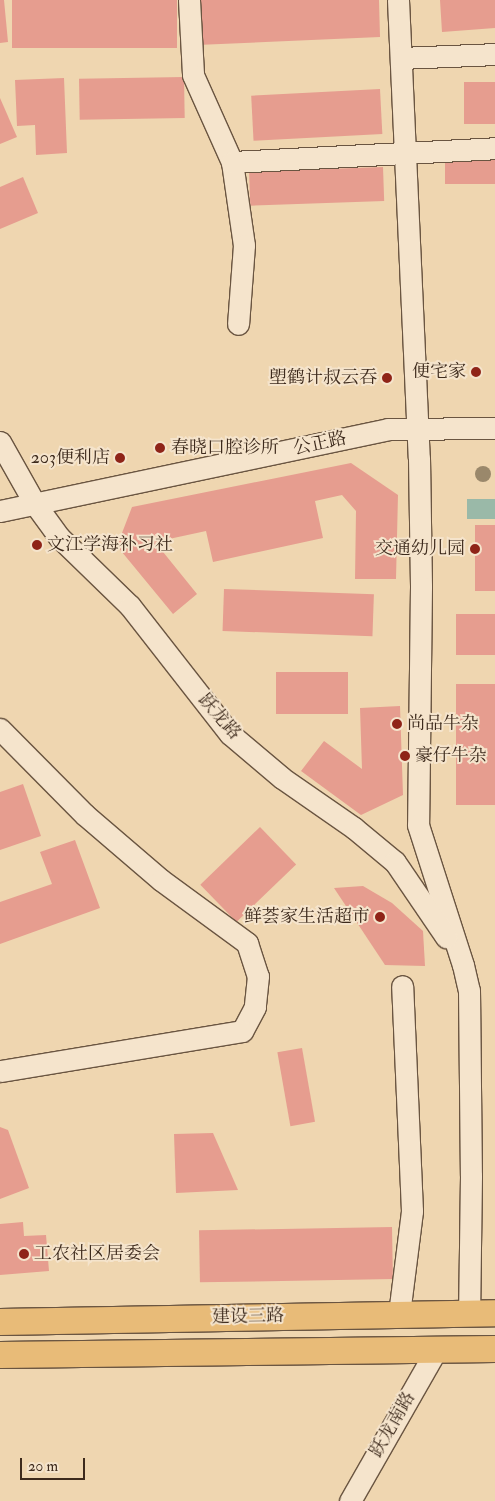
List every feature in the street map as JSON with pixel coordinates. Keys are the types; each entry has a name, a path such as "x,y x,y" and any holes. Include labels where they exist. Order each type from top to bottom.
{"main road":[{"name":"建设三路","path":"0,1322 495,1313"},
{"name":"建设三路","path":"0,1355 495,1349"}],"street":[{"path":"189,0 193,74 232,162 244,245 238,324"},
{"path":"398,0 417,428 421,587 418,825 463,965 469,1000 471,1176 469,1313"},
{"path":"401,58 495,54"},
{"path":"232,162 495,148"},
{"name":"公正路","path":"0,511 388,429 495,428"},
{"name":"跃龙路","path":"0,442 35,504 59,537 130,606 230,734 282,778 354,828 395,862 437,922 463,965"},
{"path":"0,729 84,814 161,880 247,943 258,976 255,1007 242,1031 0,1071"},
{"path":"399,1314 412,1211 402,986"},
{"name":"跃龙南路","path":"350,1501 436,1350"}],"shaded area":[{"path":"467,499 495,499 495,519 467,519"}],"building":[{"path":"0,0 4,0 8,42 0,43"},
{"path":"12,0 177,0 177,48 12,48"},
{"path":"195,0 379,0 380,37 197,45"},
{"path":"440,0 495,0 495,28 442,32"},
{"path":"184,77 185,118 80,120 79,79"},
{"path":"64,78 67,153 36,155 35,125 17,126 15,80"},
{"path":"464,82 495,82 495,124 464,124"},
{"path":"380,89 382,134 254,141 251,96"},
{"path":"0,98 17,137 0,144"},
{"path":"445,152 495,152 495,184 445,184"},
{"path":"383,167 384,201 250,206 249,172"},
{"path":"23,177 38,213 0,229 0,187"},
{"path":"351,463 398,495 396,579 355,579 356,511 342,495 315,501 323,538 213,562 206,531 155,542 197,594 173,614 117,546 132,507"},
{"path":"475,525 495,525 495,591 475,591"},
{"path":"224,589 374,594 372,636 223,631"},
{"path":"456,614 495,614 495,655 456,655"},
{"path":"276,672 348,672 348,714 276,714"},
{"path":"456,684 495,684 495,805 456,805"},
{"path":"400,706 403,795 361,815 301,771 324,741 362,769 360,708"},
{"path":"23,784 41,836 0,850 0,792"},
{"path":"260,827 296,864 236,922 200,885"},
{"path":"75,840 100,908 0,944 0,902 52,884 40,852"},
{"name":"鲜荟家生活超市","path":"363,886 392,903 423,931 425,966 385,965 334,888"},
{"path":"302,1048 315,1122 290,1126 277,1052"},
{"path":"0,1127 8,1130 29,1188 0,1199"},
{"path":"213,1133 238,1190 176,1193 174,1134"},
{"name":"工农社区居委会","path":"23,1222 24,1236 46,1235 49,1271 0,1275 0,1224"},
{"path":"392,1227 393,1279 200,1282 199,1230"}],"place":[{"name":"便宅家","path":"476,372"},
{"name":"塱鹤计叔云吞","path":"387,378"},
{"name":"春晓口腔诊所","path":"160,448"},
{"name":"203便利店","path":"120,458"},
{"name":"文江学海补习社","path":"37,545"},
{"name":"交通幼儿园","path":"475,549"},
{"name":"尚品牛杂","path":"397,724"},
{"name":"豪仔牛杂","path":"405,756"},
{"name":"鲜荟家生活超市","path":"380,917"},
{"name":"工农社区居委会","path":"24,1254"}]}
